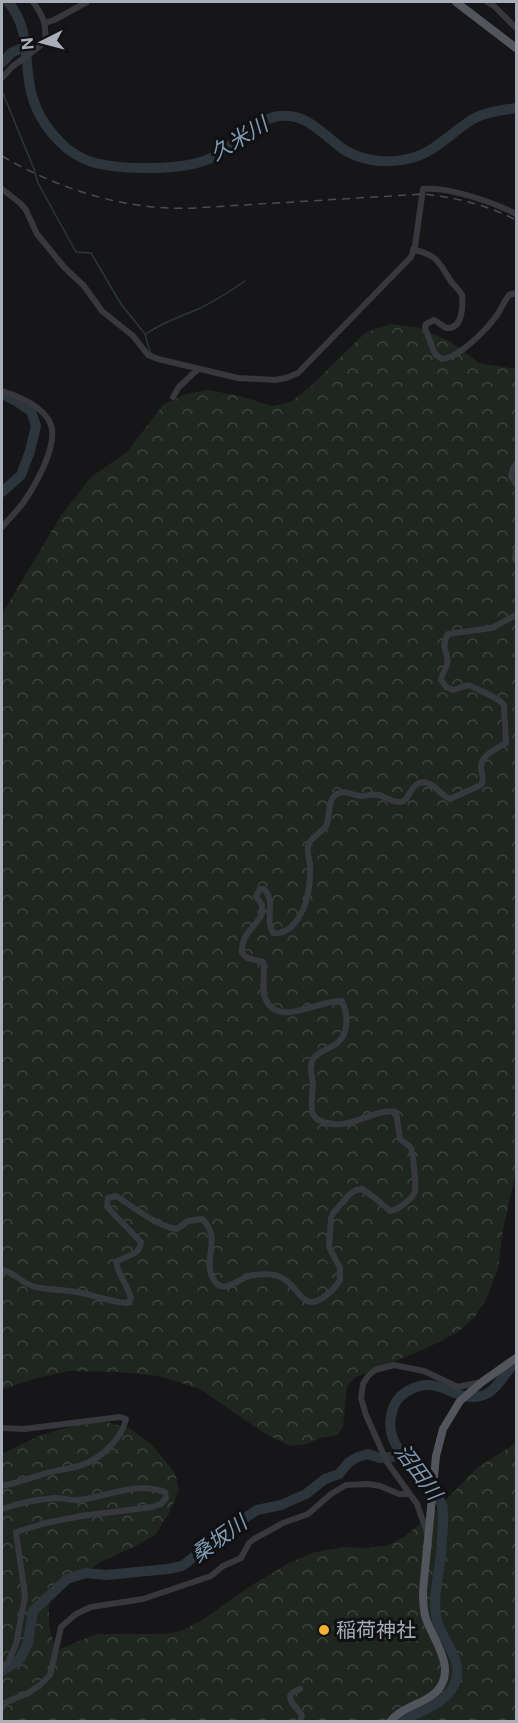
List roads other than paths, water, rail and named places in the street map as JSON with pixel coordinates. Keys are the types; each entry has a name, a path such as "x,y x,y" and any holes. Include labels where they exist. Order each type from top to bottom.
{"main road":[{"path":"456,2 516,48"},
{"path":"390,1722 397,1713 434,1694 445,1675 444,1661 427,1621 423,1604 436,1456 443,1429 460,1401 516,1358"}],"street":[{"path":"2,78 12,67 45,42 43,15 33,2"},
{"path":"45,23 87,2"},
{"path":"487,2 516,28"},
{"path":"2,189 26,210 37,234 64,267 84,286 102,311 134,336 148,354 158,359 238,378 275,380 298,373 411,257 423,189 430,188 482,200 502,206 516,214"},
{"path":"414,249 437,259 462,295 461,316 456,324 447,328 434,320 426,324 435,354 442,359 469,344 493,321 509,295 516,293"},
{"path":"173,397 179,387 198,369"},
{"path":"2,392 24,399 37,409 51,424 52,440 34,485 22,504 2,527"},
{"path":"516,464 512,476 516,484"},
{"path":"516,551 516,561"},
{"path":"2,1270 9,1271 31,1286 49,1290 76,1291 116,1303 128,1303 131,1299 130,1292 118,1274 116,1262 123,1257 137,1253 141,1242 107,1207 106,1200 116,1196 172,1229 177,1229 188,1221 196,1219 202,1219 207,1223 212,1235 209,1268 217,1286 227,1287 249,1275 277,1275 286,1280 303,1299 315,1303 330,1292 340,1280 340,1268 330,1247 331,1218 338,1207 356,1190 362,1189 390,1212 398,1210 414,1195 413,1155 410,1147 400,1139 396,1112 392,1110 354,1122 334,1125 317,1119 310,1107 313,1086 312,1061 316,1055 340,1041 344,1036 347,1026 342,1001 337,1000 289,1012 273,1009 266,1001 263,991 263,962 247,958 242,953 241,947 246,935 262,914 262,905 256,897 261,889 264,889 270,896 270,924 273,933 284,932 291,928 297,920 305,906 309,892 308,846 310,840 326,826 330,804 335,795 345,792 358,796 376,794 401,802 421,782 430,783 450,799 481,785 483,781 481,764 492,751 506,743 504,705 501,700 469,686 453,690 446,687 441,680 447,665 444,641 448,634 492,628 516,615"},
{"path":"428,1535 417,1504 387,1462 366,1415 361,1398 363,1384 375,1370 394,1365 424,1371 458,1387 482,1382"},
{"path":"2,1428 24,1429 120,1417 126,1419 119,1437 92,1460 79,1466 2,1486"},
{"path":"2,1704 28,1693 50,1675 61,1627 76,1614 91,1607 143,1599 211,1576 223,1566 241,1558 249,1543 254,1539 283,1523 308,1514 331,1494 346,1485 368,1484 399,1494 409,1494"},
{"path":"2,1509 33,1501 58,1498 73,1501 114,1491 150,1488 165,1492 166,1498 161,1504 152,1507 81,1516 16,1532 25,1596 16,1644 8,1664 2,1666"},
{"path":"300,1689 292,1693 290,1697 302,1715 300,1722"}],"waterway":[{"name":"久米川","path":"8,2 23,32 30,87 41,117 67,149 95,163 154,168 199,162 220,153 261,122 280,116 290,116 308,122 354,155 370,160 395,161 412,158 428,151 473,119 516,108"},
{"path":"2,63 11,53 26,46"},
{"path":"2,91 38,183 76,252 91,253 121,304 145,334 152,354"},
{"path":"146,334 164,323 209,304 245,281"},
{"path":"2,394 31,411 36,426 21,475 2,492"},
{"name":"沼田川","path":"399,1722 432,1706 447,1695 453,1688 457,1672 454,1655 438,1624 435,1609 442,1543 442,1506 434,1491 397,1447 390,1421 394,1406 406,1392 424,1385 436,1386 468,1397 481,1396 494,1388 516,1363"},
{"name":"桑坂川","path":"2,1671 20,1659 28,1643 33,1611 67,1579 86,1573 106,1575 182,1566 257,1510 281,1505 306,1494 325,1479 339,1474 349,1462 358,1457 368,1454 380,1458 403,1456"}],"railway":[{"path":"2,156 47,179 71,188 119,202 144,206 195,208 423,194 471,202 516,220"}],"place":[{"name":"稲荷神社","path":"324,1630"}]}
